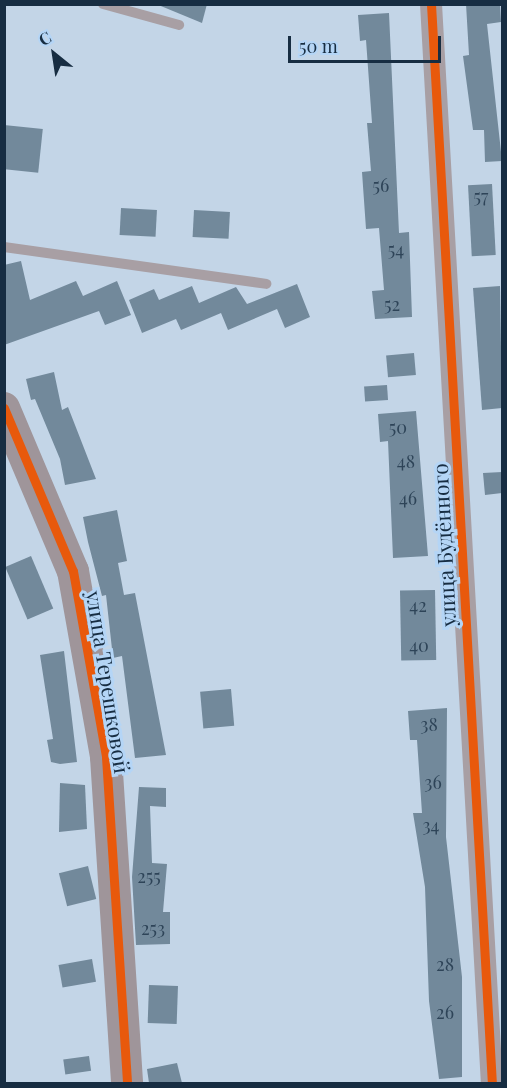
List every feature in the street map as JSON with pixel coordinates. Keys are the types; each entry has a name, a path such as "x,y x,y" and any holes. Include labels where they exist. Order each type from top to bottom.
{"street":[{"name":"улица Будённого","path":"431,4 492,1083"},
{"name":"улица Терешковой","path":"4,408 73,571 106,758 127,1083"}],"lane":[{"path":"103,4 179,25"},
{"path":"4,247 266,284"}],"building":[{"path":"156,4 207,4 202,23"},
{"path":"466,4 500,4 501,22 487,24 502,161 485,162 484,130 473,130 463,56 469,55"},
{"path":"389,13 399,233 409,232 412,317 375,319 372,291 384,290 379,228 366,229 362,172 371,171 367,123 372,123 366,40 360,41 358,15"},
{"path":"4,125 43,129 38,173 4,169"},
{"path":"492,184 496,255 472,256 468,185"},
{"path":"121,208 157,210 156,237 120,235"},
{"path":"194,210 230,212 229,239 193,237"},
{"path":"21,261 30,300 76,281 83,296 117,281 131,315 105,325 99,311 4,345 4,265"},
{"path":"297,284 310,317 285,328 277,309 228,330 221,313 181,330 176,319 142,333 129,300 154,289 159,300 192,286 199,303 236,287 247,304"},
{"path":"500,286 502,408 482,410 473,288"},
{"path":"414,353 416,375 388,377 386,355"},
{"path":"54,372 62,410 68,407 96,479 65,485 60,459 35,399 31,400 26,379"},
{"path":"387,385 388,400 365,402 364,387"},
{"path":"416,411 428,556 393,558 388,441 380,442 378,414"},
{"path":"502,472 502,493 485,495 483,473"},
{"path":"117,510 127,561 118,563 124,595 135,593 166,755 135,758 122,656 113,658 106,595 102,596 83,517"},
{"path":"31,556 53,608 27,619 5,567"},
{"path":"435,590 436,660 401,661 400,591"},
{"path":"64,651 77,762 60,764 51,762 47,740 53,739 40,655"},
{"path":"231,689 234,726 203,729 200,692"},
{"path":"447,708 446,837 462,977 462,1077 439,1079 429,1001 425,887 413,813 422,813 417,740 410,740 408,711"},
{"path":"60,783 85,785 87,829 59,832"},
{"path":"139,787 166,788 166,807 150,806 152,863 167,864 163,912 170,912 170,944 136,945 132,877"},
{"path":"88,866 96,899 67,906 59,873"},
{"path":"92,959 96,982 63,988 59,965"},
{"path":"149,985 178,986 177,1024 148,1023"},
{"path":"89,1056 91,1071 65,1074 63,1060"},
{"path":"177,1063 182,1083 149,1083 147,1069"}],"cycle path":[{"path":"431,4 492,1084"},
{"path":"4,408 73,571 106,757 127,1084"}]}
